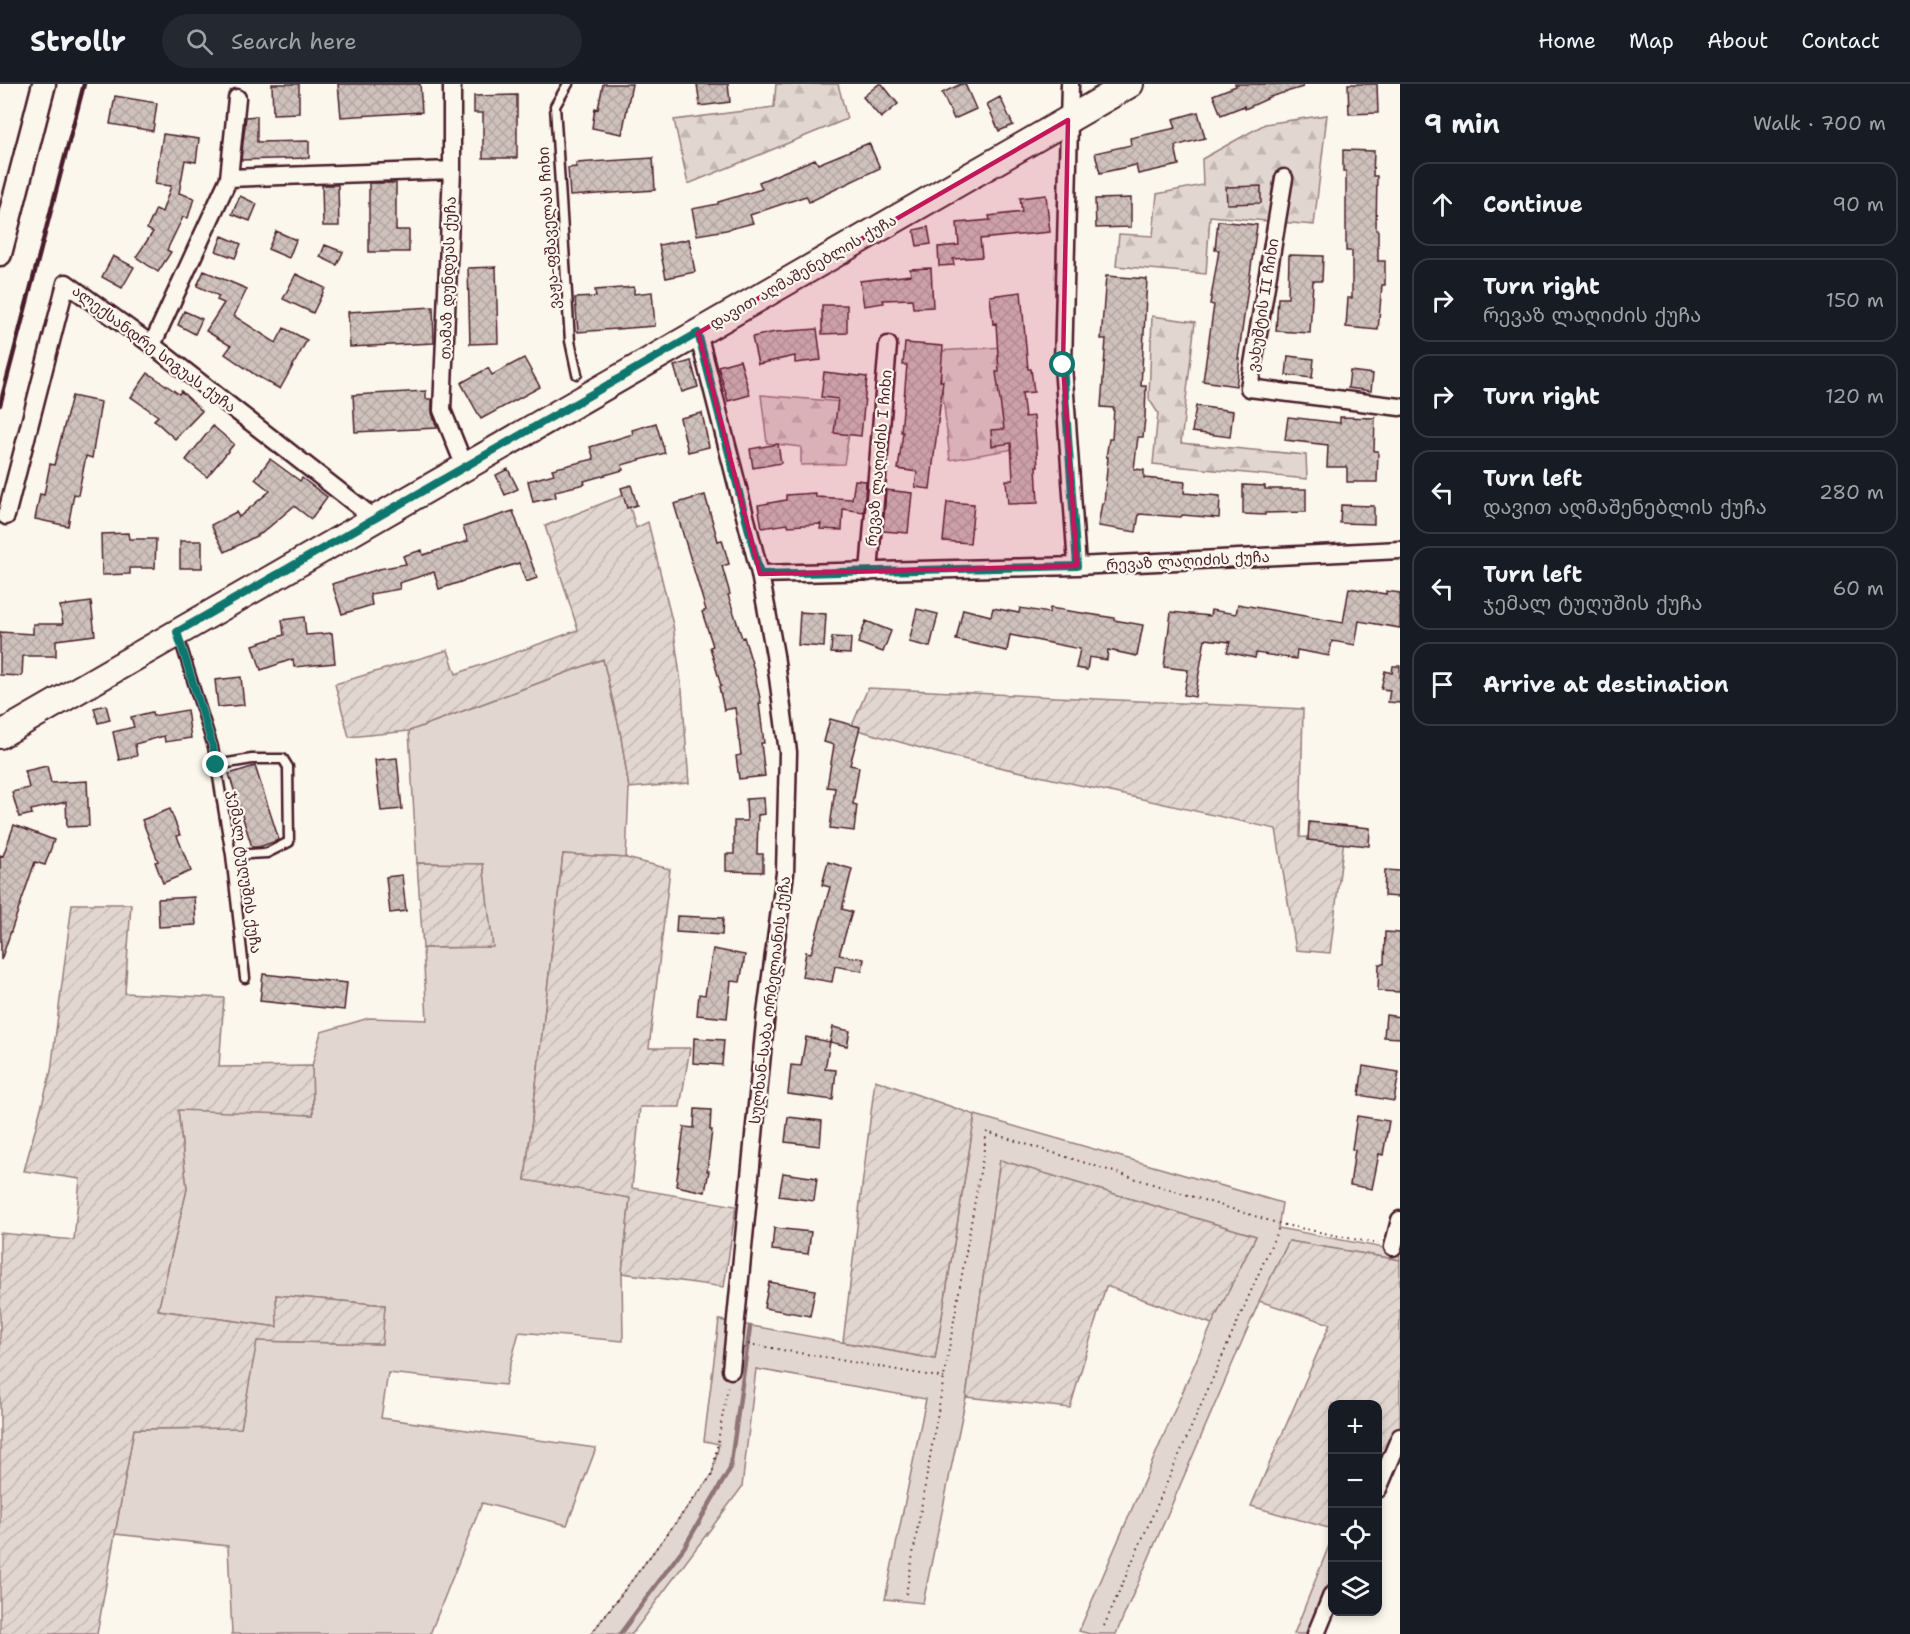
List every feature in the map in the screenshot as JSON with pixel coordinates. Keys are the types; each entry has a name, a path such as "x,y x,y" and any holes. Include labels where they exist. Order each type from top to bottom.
{"main road":[{"name":"დავით აღმაშენებლის ქუჩა","path":"3,735 177,632 1130,84"}],"street":[{"path":"0,255 44,84"},
{"name":"თამაზ დუნდუას ქუჩა","path":"452,84 452,170 442,410 465,467"},
{"path":"1070,84 1063,365 1077,566"},
{"path":"152,345 229,178 237,98"},
{"path":"229,178 452,170"},
{"name":"ვახუშტის II ჩიხი","path":"1284,178 1250,388 1400,407"},
{"name":"ალექსანდრე სიგუას ქუჩა","path":"6,516 66,283 152,345 375,519"},
{"name":"სულხან-საბა ორბელიანის ქუჩა","path":"698,333 760,574 776,655 788,752 786,873 766,1013 730,1370"},
{"name":"რევაზ ლაღიძის I ჩიხი","path":"869,572 888,345"},
{"name":"რევაზ ლაღიძის ქუჩა","path":"760,574 1077,566 1400,550"},
{"path":"1393,1247 1400,1220"},
{"path":"1382,1478 1400,1437"},
{"path":"1316,1634 1328,1605"}],"lane":[{"name":"ვაჟა-ფშაველას ჩიხი","path":"568,84 555,106 570,340 577,374"},
{"name":"ჯემალ ტუღუშის ქუჩა","path":"177,632 213,747 231,855 245,978"},
{"path":"216,765 252,759 284,759 288,766 290,842 267,853 231,855"}],"path":[{"path":"906,1594 987,1132 1280,1224 1393,1247"},
{"path":"1104,1626 1280,1224"},
{"path":"754,1346 944,1378"},
{"path":"591,1634 712,1475 730,1370"}],"highlighted area":[{"path":"1068,120 1063,365 1077,566 760,574 698,333"}],"green space":[{"path":"776,84 838,84 847,119 688,184 674,120 774,107"},
{"path":"1327,115 1314,225 1210,216 1206,274 1116,266 1119,234 1153,236 1157,194 1203,185 1202,159 1265,124"},
{"path":"1152,316 1195,322 1181,443 1306,455 1307,479 1153,464 1158,413 1149,399"},
{"path":"1003,347 1020,448 950,460 938,351"},
{"path":"761,395 854,403 844,464 801,465 801,447 767,443"},
{"path":"626,494 636,528 648,522 673,625 682,690 689,783 629,788 620,731 603,659 409,731 349,737 335,684 448,650 456,674 578,630 545,526"},
{"path":"603,659 620,731 629,788 626,858 563,854 525,1180 630,1198 622,1273 623,1341 519,1332 505,1385 388,1373 381,1418 596,1448 567,1525 482,1503 430,1634 232,1634 228,1546 115,1534 134,1429 241,1428 256,1341 381,1344 385,1305 276,1295 278,1327 158,1310 187,1189 178,1109 313,1115 312,1066 321,1032 369,1018 427,1020 423,948 492,947 483,864 417,863 409,731"},
{"path":"868,688 1303,709 1300,837 1344,839 1330,953 1296,950 1276,829 945,755 851,728"},
{"path":"563,854 626,858 670,869 649,1048 690,1048 680,1107 640,1107 632,1188 736,1206 724,1287 622,1273 630,1198 525,1180"},
{"path":"417,863 483,864 493,947 423,948"},
{"path":"72,904 131,904 125,993 224,998 219,1067 312,1066 313,1115 178,1110 187,1189 158,1310 277,1327 276,1295 385,1305 382,1344 257,1341 241,1428 134,1429 97,1634 0,1634 0,1233 74,1240 80,1179 24,1171 51,1071"},
{"path":"875,1080 975,1115 935,1359 843,1342"},
{"path":"975,1115 1282,1203 1278,1228 1400,1251 1400,1260 1289,1241 1259,1302 1116,1634 1090,1634 1079,1631 1212,1324 1256,1236 1000,1160 966,1397 923,1603 885,1599 926,1399 756,1369 742,1487 632,1634 591,1634 712,1475 719,1444 704,1441 719,1320 935,1359"},
{"path":"1000,1160 1256,1236 1212,1324 1106,1286 1070,1408 966,1397"},
{"path":"1289,1241 1400,1260 1400,1430 1382,1470 1382,1400 1328,1400 1328,1528 1251,1506 1330,1324 1259,1301"},
{"path":"1328,1548 1328,1590 1310,1634 1294,1634"}],"building":[{"path":"272,84 299,84 299,113 273,114"},
{"path":"338,84 420,84 422,112 341,117"},
{"path":"603,84 632,84 622,134 592,128 595,108 598,109"},
{"path":"697,84 728,84 730,102 700,106"},
{"path":"882,84 898,104 881,118 863,97"},
{"path":"965,84 976,109 954,119 942,93"},
{"path":"1235,84 1302,84 1303,87 1266,98 1245,109 1244,106 1221,115 1213,95 1236,86"},
{"path":"1348,84 1377,84 1378,113 1349,114"},
{"path":"517,95 517,158 483,158 483,113 474,113 474,96"},
{"path":"115,96 157,103 153,131 110,124"},
{"path":"1000,97 1013,125 999,131 987,104"},
{"path":"1198,112 1205,138 1175,146 1179,165 1138,174 1136,165 1100,173 1095,153 1131,145 1130,138 1176,128 1173,119"},
{"path":"257,116 257,142 309,141 309,158 241,160 246,117"},
{"path":"163,134 199,139 196,162 185,160 179,193 194,198 188,218 183,217 167,250 171,252 158,272 136,257 153,232 147,229 156,209 162,212 171,186 155,184"},
{"path":"869,143 880,168 809,202 806,196 750,215 753,223 697,235 692,209 718,204 718,202 762,189 759,182 815,159 818,164"},
{"path":"1343,150 1374,151 1373,176 1377,176 1378,261 1385,261 1385,285 1382,285 1378,330 1346,327 1348,298 1352,298 1352,251 1346,251 1346,171 1343,171"},
{"path":"653,158 655,190 570,196 568,168 576,167 576,163"},
{"path":"369,183 396,183 396,230 409,230 409,252 369,252"},
{"path":"322,185 338,185 339,226 323,226"},
{"path":"1261,186 1261,203 1227,204 1226,187"},
{"path":"1046,195 1050,232 980,239 982,257 953,259 954,265 939,266 938,247 959,245 957,223 990,220 989,216 1022,212 1020,198"},
{"path":"240,196 257,204 250,221 232,214"},
{"path":"1131,198 1131,227 1096,228 1095,199"},
{"path":"1218,221 1257,225 1236,386 1203,381 1214,305 1210,304 1219,250 1215,250"},
{"path":"928,227 931,244 917,246 914,230"},
{"path":"276,231 296,240 289,258 268,249"},
{"path":"222,236 241,244 235,258 216,251"},
{"path":"689,239 695,272 666,278 659,245"},
{"path":"325,245 343,252 337,265 320,257"},
{"path":"1289,255 1323,256 1322,281 1313,281 1310,333 1276,331 1278,298 1288,298"},
{"path":"113,256 134,267 122,288 102,277"},
{"path":"496,267 498,343 470,344 468,268"},
{"path":"931,268 933,307 913,308 912,299 883,300 884,303 864,306 860,281 911,275 910,269"},
{"path":"204,271 247,289 234,316 276,343 284,328 307,340 280,389 225,354 231,346 206,331 224,303 217,300 219,296 197,286"},
{"path":"296,274 325,288 313,313 283,299"},
{"path":"1106,276 1147,279 1141,386 1146,386 1145,418 1143,437 1138,437 1134,469 1144,470 1144,478 1185,482 1184,493 1220,496 1219,518 1139,514 1136,532 1098,526 1102,503 1104,503 1108,457 1106,457 1109,439 1112,439 1114,408 1101,407 1106,339 1101,339"},
{"path":"634,287 634,294 652,292 655,326 578,332 575,298 596,297 595,290"},
{"path":"1021,292 1028,369 1031,369 1034,392 1022,393 1025,417 1034,416 1038,503 1008,504 1006,480 1013,480 1011,443 992,446 991,430 1004,429 996,372 999,372 996,323 993,324 990,296"},
{"path":"822,305 847,305 847,333 822,334"},
{"path":"433,307 434,343 350,347 348,312"},
{"path":"184,311 202,319 195,334 178,325"},
{"path":"817,329 821,360 795,363 795,356 758,364 752,337 775,332"},
{"path":"905,343 943,346 940,381 943,381 930,489 915,487 917,472 898,469 907,365 903,365"},
{"path":"1288,356 1314,359 1312,378 1286,375"},
{"path":"524,358 540,387 481,419 461,383 488,368 492,375"},
{"path":"740,360 750,395 728,401 718,366"},
{"path":"691,361 698,387 682,392 674,366"},
{"path":"1350,371 1373,374 1371,391 1348,388"},
{"path":"824,372 867,377 861,436 834,433 838,399 821,397"},
{"path":"148,373 179,394 181,391 202,411 175,439 154,420 158,416 131,397"},
{"path":"426,391 426,399 432,399 432,413 437,428 355,432 353,395"},
{"path":"72,396 101,402 92,458 86,456 78,495 74,494 68,526 35,519 40,494 44,495 50,464 54,465"},
{"path":"1196,406 1233,411 1230,437 1192,432"},
{"path":"702,413 709,447 688,452 680,418"},
{"path":"1288,417 1340,423 1340,417 1375,418 1374,451 1378,451 1377,482 1347,482 1347,467 1327,467 1328,445 1285,440"},
{"path":"656,423 665,453 622,465 623,470 584,481 585,484 555,491 556,497 533,502 528,481 554,474 552,469 594,459 590,447 633,434 632,430"},
{"path":"213,426 234,444 207,477 186,460"},
{"path":"778,444 781,463 753,468 750,449"},
{"path":"270,459 300,481 302,478 327,497 311,519 294,506 262,533 225,552 211,525 236,512 239,517 270,491 255,479"},
{"path":"508,469 518,489 505,495 496,475"},
{"path":"855,480 866,481 864,512 843,509 842,530 820,529 821,524 788,526 788,524 762,528 758,505 786,500 786,495 815,493 816,497 852,499"},
{"path":"631,485 637,505 627,508 621,488"},
{"path":"1243,485 1265,486 1265,489 1306,489 1306,512 1243,514"},
{"path":"886,490 912,493 908,533 883,531"},
{"path":"705,495 718,541 722,540 729,564 722,566 730,594 728,595 754,670 761,703 759,703 764,743 761,743 765,776 739,779 736,756 741,755 735,708 724,710 719,687 721,686 710,647 713,646 702,612 706,610 674,504"},
{"path":"947,502 974,504 970,543 943,541"},
{"path":"1341,505 1374,506 1374,524 1340,523"},
{"path":"513,511 537,578 526,582 519,563 439,589 434,572 399,583 400,589 370,594 372,605 342,614 332,584 379,569 406,564 403,556 422,550 423,555 468,541 463,527"},
{"path":"128,533 129,539 156,539 155,568 130,568 130,574 102,575 101,534"},
{"path":"180,541 202,541 202,568 180,568"},
{"path":"1349,588 1386,594 1386,591 1400,593 1400,628 1359,621 1355,645 1332,641 1329,656 1297,650 1296,659 1256,653 1255,658 1227,652 1230,642 1205,639 1195,697 1184,695 1188,670 1164,667 1171,612 1210,616 1211,610 1236,614 1238,604 1343,623"},
{"path":"91,602 95,635 56,640 56,656 23,656 22,676 0,675 0,632 33,634 33,624 63,624 60,606"},
{"path":"993,608 1019,613 1020,608 1049,613 1050,608 1143,625 1137,656 1108,650 1107,660 1089,657 1087,670 1076,668 1080,649 1010,635 1007,651 956,640 963,609 991,616"},
{"path":"917,609 938,614 930,647 909,642"},
{"path":"800,612 826,614 824,647 798,645"},
{"path":"304,617 306,635 332,633 335,663 294,667 293,659 261,670 253,645 284,635 282,620"},
{"path":"866,621 891,631 883,652 858,643"},
{"path":"832,637 851,638 850,654 831,653"},
{"path":"1393,666 1400,666 1400,703 1388,702 1390,690 1381,689 1385,671 1392,673"},
{"path":"241,677 244,705 218,707 215,680"},
{"path":"106,705 110,720 98,723 94,708"},
{"path":"187,710 191,738 165,742 164,736 135,744 137,756 119,760 113,732 134,727 131,717 152,712 153,716"},
{"path":"830,719 860,727 850,765 859,767 853,804 857,805 854,831 830,828 835,788 827,787 834,745 824,742"},
{"path":"397,758 402,809 381,811 375,760"},
{"path":"47,766 51,783 87,781 89,826 67,827 66,802 31,810 32,814 19,817 12,792 29,788 25,771"},
{"path":"255,766 279,840 259,847 252,847 229,774"},
{"path":"764,798 765,814 758,815 757,854 763,854 763,872 726,871 726,854 734,854 734,821 747,821 746,799"},
{"path":"170,809 180,835 177,836 191,871 163,883 155,862 158,861 142,820"},
{"path":"1309,822 1370,828 1369,846 1308,840"},
{"path":"14,825 54,840 45,865 35,862 1,960 0,855 3,856"},
{"path":"828,862 852,869 842,909 852,912 839,955 864,959 862,971 835,966 832,982 802,977 806,952 811,953 830,887 822,885"},
{"path":"1385,870 1400,871 1400,897 1384,896"},
{"path":"402,875 406,911 390,913 386,877"},
{"path":"194,897 196,925 159,927 158,899"},
{"path":"677,916 723,918 722,935 676,932"},
{"path":"1385,932 1400,933 1400,992 1378,991 1379,964 1384,964"},
{"path":"713,949 745,955 740,982 731,981 727,1018 697,1015 699,994 705,995"},
{"path":"263,974 347,983 344,1010 260,1001"},
{"path":"1386,1015 1400,1017 1400,1038 1384,1037"},
{"path":"833,1027 850,1031 847,1046 830,1042"},
{"path":"806,1037 830,1042 825,1069 836,1070 833,1100 788,1094 791,1065 801,1066"},
{"path":"694,1038 724,1040 722,1065 693,1063"},
{"path":"1363,1066 1399,1072 1394,1101 1359,1095"},
{"path":"695,1109 711,1110 710,1130 712,1130 707,1171 709,1171 705,1192 676,1186 684,1127 694,1128"},
{"path":"1357,1116 1389,1121 1383,1155 1379,1154 1372,1189 1350,1185"},
{"path":"788,1117 822,1121 820,1146 785,1142"},
{"path":"783,1173 817,1178 814,1201 779,1196"},
{"path":"774,1228 811,1232 808,1254 772,1250"},
{"path":"769,1282 815,1290 810,1316 764,1308"}],"waterway":[{"path":"620,1634 685,1546 730,1469 750,1327"}],"railway":[{"path":"0,405 84,84"}],"route":[{"path":"216,765 213,747 177,632 698,333 760,574 1077,566 1063,365"}]}
